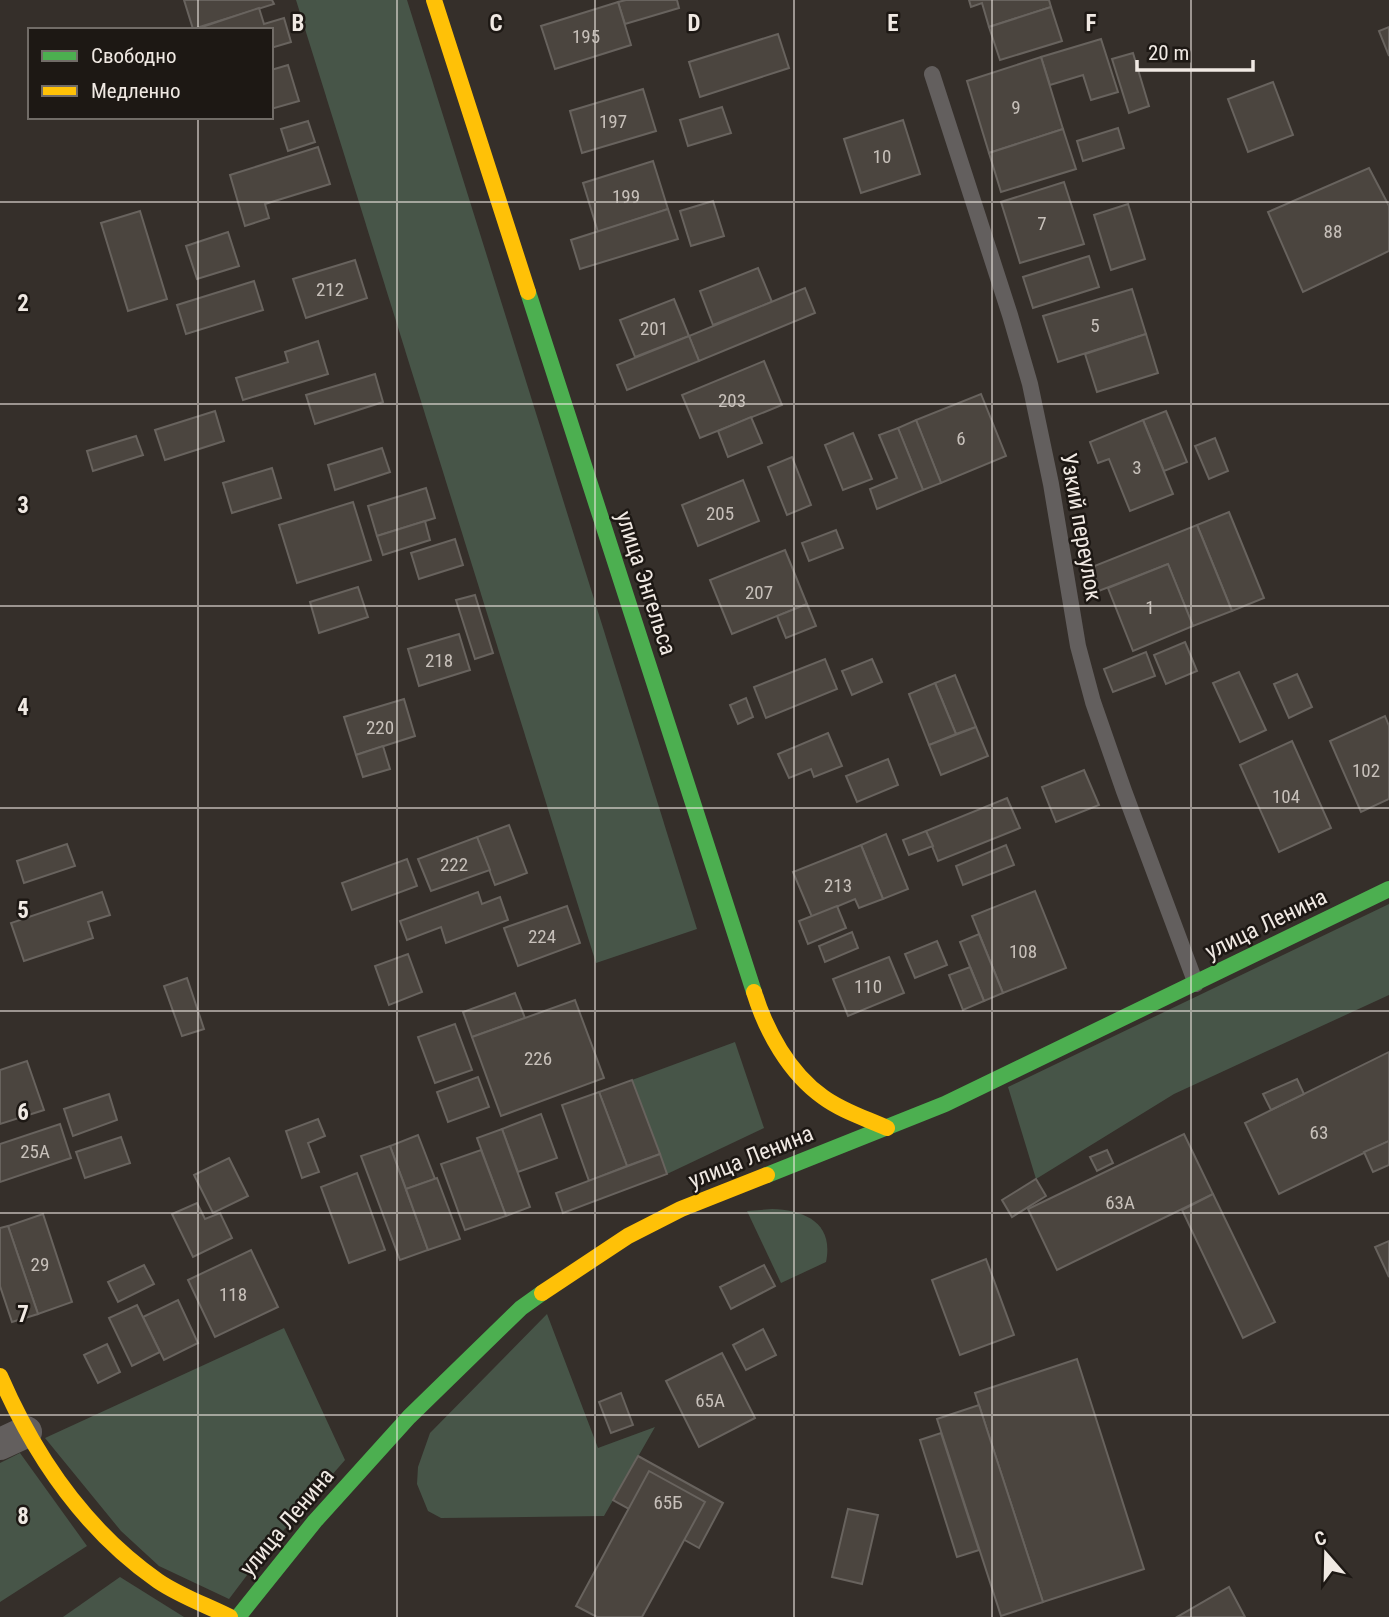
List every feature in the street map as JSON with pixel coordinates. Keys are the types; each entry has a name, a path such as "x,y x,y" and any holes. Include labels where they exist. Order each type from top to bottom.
{"street":[{"name":"улица Энгельса","path":"433,0 761,1014 779,1048 822,1096 887,1128"},
{"name":"улица Ленина","path":"238,1617 315,1521 409,1417 521,1308 572,1271 659,1219 945,1104 1389,889"},
{"path":"0,1376 13,1438 43,1462 102,1532 135,1564 161,1582 230,1617"}],"lane":[{"name":"Узкий переулок","path":"932,74 1030,384 1051,484 1078,646 1093,702 1196,984"}],"green space":[{"path":"296,0 407,0 697,929 596,963"},
{"path":"1389,904 1389,995 1174,1094 1036,1179 1008,1087"},
{"path":"735,1042 764,1128 667,1174 632,1080"},
{"path":"772,1209 795,1212 814,1221 826,1237 826,1262 781,1283 747,1211"},
{"path":"547,1314 598,1448 655,1427 604,1516 441,1518 428,1511 417,1484 418,1467 430,1433"},
{"path":"284,1328 345,1460 263,1554 229,1599 159,1566 121,1531 45,1438"},
{"path":"20,1453 87,1546 0,1602 0,1463"},
{"path":"120,1577 184,1617 63,1617"}],"building":[{"path":"184,0 272,0 274,4 196,28 193,28"},
{"path":"677,0 679,8 625,24 618,2"},
{"path":"969,0 1049,0 1051,7 989,27 982,3 971,7"},
{"path":"618,2 631,45 555,69 541,26"},
{"path":"1051,7 1062,41 1000,60 989,27"},
{"path":"259,8 264,24 284,18 291,42 273,47 273,28 199,28"},
{"path":"1389,27 1389,56 1379,31"},
{"path":"778,34 789,68 700,97 689,62"},
{"path":"1101,39 1118,92 1091,100 1083,75 1050,85 1041,57"},
{"path":"1133,53 1149,106 1129,113 1112,59"},
{"path":"1041,57 1063,129 989,153 967,81"},
{"path":"288,65 299,101 273,108 273,69"},
{"path":"1273,82 1293,135 1248,152 1228,99"},
{"path":"643,89 656,131 582,153 570,111"},
{"path":"722,107 731,133 688,146 680,120"},
{"path":"903,120 920,174 861,193 844,139"},
{"path":"308,121 315,142 288,151 281,129"},
{"path":"1118,128 1124,148 1083,161 1077,141"},
{"path":"1063,129 1076,169 1001,192 989,153"},
{"path":"318,147 330,184 265,204 269,218 245,226 230,175"},
{"path":"653,161 668,209 598,232 583,183"},
{"path":"1369,168 1389,206 1389,251 1303,292 1268,212"},
{"path":"1064,182 1084,244 1020,263 1001,202"},
{"path":"713,201 724,236 691,246 680,211"},
{"path":"1128,204 1145,259 1111,270 1094,215"},
{"path":"668,209 678,239 580,269 571,240"},
{"path":"140,211 167,299 128,311 101,223"},
{"path":"228,232 239,266 197,279 186,246"},
{"path":"1089,256 1099,287 1033,308 1023,277"},
{"path":"355,260 367,298 306,318 293,279"},
{"path":"758,268 772,302 713,325 700,291"},
{"path":"254,281 263,310 186,334 177,305"},
{"path":"805,288 815,313 699,361 689,336"},
{"path":"1132,289 1146,334 1058,362 1043,316"},
{"path":"674,299 689,336 635,357 620,320"},
{"path":"1146,334 1158,373 1097,392 1085,354"},
{"path":"689,336 699,361 627,390 617,365"},
{"path":"318,341 328,374 243,400 236,378 288,362 285,352"},
{"path":"764,361 782,405 700,438 682,395"},
{"path":"375,374 383,402 315,424 306,395"},
{"path":"981,394 1006,456 941,483 916,420"},
{"path":"215,411 224,441 165,460 155,430"},
{"path":"1166,411 1187,462 1164,471 1143,420"},
{"path":"751,417 762,443 728,457 718,431"},
{"path":"916,420 941,483 923,490 898,428"},
{"path":"1143,420 1173,494 1130,511 1109,459 1098,463 1090,442"},
{"path":"898,428 923,490 877,509 870,489 897,478 879,435"},
{"path":"853,433 872,479 843,490 825,445"},
{"path":"136,436 143,455 93,471 87,451"},
{"path":"1215,438 1228,471 1209,479 1195,446"},
{"path":"382,448 390,472 335,490 328,465"},
{"path":"792,457 811,505 787,515 768,467"},
{"path":"272,468 281,498 232,513 223,483"},
{"path":"743,480 759,521 698,546 682,505"},
{"path":"426,488 435,518 377,536 368,506"},
{"path":"353,502 371,560 297,583 279,525"},
{"path":"1229,512 1264,598 1232,611 1197,525"},
{"path":"425,521 430,540 383,555 377,536"},
{"path":"1197,525 1232,611 1193,626 1168,564 1091,594 1082,571"},
{"path":"836,530 843,548 809,561 802,543"},
{"path":"455,539 463,565 419,579 411,553"},
{"path":"785,550 807,604 732,634 710,580"},
{"path":"1168,564 1193,626 1133,651 1108,588"},
{"path":"358,587 368,617 319,633 310,602"},
{"path":"475,595 493,653 475,659 456,600"},
{"path":"807,604 816,626 786,638 777,616"},
{"path":"459,634 470,670 419,686 408,649"},
{"path":"1185,642 1197,671 1166,684 1154,655"},
{"path":"1146,652 1155,676 1113,692 1104,669"},
{"path":"825,659 837,689 766,718 754,687"},
{"path":"872,659 882,682 852,695 842,671"},
{"path":"1239,672 1266,730 1240,742 1213,683"},
{"path":"1297,674 1312,707 1289,718 1274,684"},
{"path":"955,675 976,727 956,734 935,683"},
{"path":"935,683 956,734 929,745 909,694"},
{"path":"746,698 753,717 738,724 730,705"},
{"path":"404,699 415,736 356,755 344,717"},
{"path":"1385,716 1389,726 1389,799 1361,812 1330,741"},
{"path":"976,727 988,756 941,775 929,745"},
{"path":"828,733 842,766 814,777 811,769 789,778 778,754"},
{"path":"1292,741 1331,828 1279,852 1240,765"},
{"path":"383,746 390,769 363,777 356,755"},
{"path":"888,759 898,785 857,802 846,776"},
{"path":"1084,770 1099,805 1056,822 1042,787"},
{"path":"1007,798 1020,828 938,861 926,831"},
{"path":"509,825 527,873 495,885 477,837"},
{"path":"926,831 933,846 909,855 903,840"},
{"path":"886,834 908,889 883,899 861,845"},
{"path":"477,837 490,870 431,891 418,859"},
{"path":"67,844 75,866 24,883 17,861"},
{"path":"861,845 883,899 859,908 855,899 812,917 793,872"},
{"path":"1006,845 1014,865 963,885 956,866"},
{"path":"407,859 417,886 352,910 342,883"},
{"path":"1035,891 1066,968 1003,993 972,916"},
{"path":"102,892 110,915 88,922 93,938 24,961 11,923"},
{"path":"478,892 482,904 500,897 508,920 446,943 441,927 407,940 400,921"},
{"path":"567,906 580,943 518,966 504,928"},
{"path":"837,906 846,928 808,944 799,921"},
{"path":"852,932 858,948 825,962 819,946"},
{"path":"979,934 1003,993 984,1001 960,942"},
{"path":"937,941 947,965 915,978 905,954"},
{"path":"408,954 422,992 389,1005 375,966"},
{"path":"889,957 904,993 848,1016 833,979"},
{"path":"970,967 984,1001 963,1010 949,975"},
{"path":"187,978 204,1029 182,1036 164,986"},
{"path":"515,993 525,1018 472,1037 463,1012"},
{"path":"575,1000 604,1078 501,1116 472,1037"},
{"path":"455,1024 472,1070 435,1083 418,1037"},
{"path":"1389,1052 1389,1141 1279,1194 1245,1123"},
{"path":"27,1061 44,1110 0,1124 0,1070"},
{"path":"478,1077 489,1107 448,1122 437,1092"},
{"path":"1297,1079 1304,1094 1271,1110 1263,1094"},
{"path":"632,1080 660,1154 627,1166 599,1092"},
{"path":"599,1092 627,1166 589,1181 562,1105"},
{"path":"109,1094 117,1120 73,1136 64,1109"},
{"path":"541,1114 557,1158 518,1172 502,1129"},
{"path":"318,1119 325,1136 308,1143 319,1172 302,1178 286,1131"},
{"path":"60,1124 71,1158 0,1182 0,1144"},
{"path":"502,1129 530,1207 506,1216 477,1138"},
{"path":"1184,1134 1213,1194 1057,1270 1028,1209"},
{"path":"418,1135 435,1179 406,1189 390,1146"},
{"path":"121,1137 130,1163 85,1178 76,1152"},
{"path":"1389,1141 1389,1165 1373,1172 1364,1152"},
{"path":"390,1146 428,1250 400,1260 361,1156"},
{"path":"481,1150 506,1216 465,1230 441,1164"},
{"path":"1107,1150 1113,1163 1097,1171 1090,1157"},
{"path":"660,1154 667,1174 563,1213 556,1193"},
{"path":"229,1158 248,1196 213,1213 194,1175"},
{"path":"357,1173 385,1250 349,1263 321,1187"},
{"path":"437,1178 460,1239 428,1250 406,1189"},
{"path":"1036,1179 1046,1196 1012,1217 1002,1200"},
{"path":"1213,1194 1275,1322 1243,1338 1182,1210"},
{"path":"197,1203 205,1219 220,1213 232,1238 193,1257 172,1214"},
{"path":"43,1214 72,1302 38,1314 8,1226"},
{"path":"8,1226 38,1314 12,1322 0,1286 0,1228"},
{"path":"1389,1241 1389,1277 1375,1247"},
{"path":"251,1250 278,1307 215,1337 188,1280"},
{"path":"986,1259 1014,1335 960,1355 932,1280"},
{"path":"144,1265 154,1284 118,1302 108,1282"},
{"path":"764,1265 775,1286 731,1309 720,1287"},
{"path":"178,1300 198,1343 164,1360 143,1317"},
{"path":"137,1305 160,1352 132,1366 109,1318"},
{"path":"763,1329 776,1355 746,1370 733,1345"},
{"path":"107,1344 120,1372 98,1383 84,1355"},
{"path":"722,1353 755,1418 699,1447 666,1381"},
{"path":"1077,1359 1144,1569 1043,1602 975,1393"},
{"path":"621,1393 633,1425 611,1433 599,1402"},
{"path":"979,1405 1043,1602 1001,1616 937,1419"},
{"path":"941,1433 979,1550 957,1557 920,1440"},
{"path":"638,1456 723,1503 699,1548 613,1500"},
{"path":"649,1471 705,1502 642,1617 597,1617 576,1606"},
{"path":"848,1509 878,1515 862,1584 832,1577"},
{"path":"1229,1587 1245,1617 1177,1617"}],"traffic: fast":[{"path":"528,292 754,992"},
{"path":"767,1175 945,1104 1389,889"},
{"path":"238,1617 315,1521 409,1417 521,1308 542,1293"}],"traffic: slow":[{"path":"434,0 528,292"},
{"path":"754,992 772,1036 789,1064 800,1076 830,1102 887,1128"},
{"path":"542,1293 628,1236 681,1209 767,1175"},
{"path":"0,1376 46,1463 85,1515 107,1539 158,1581 230,1617"}]}
